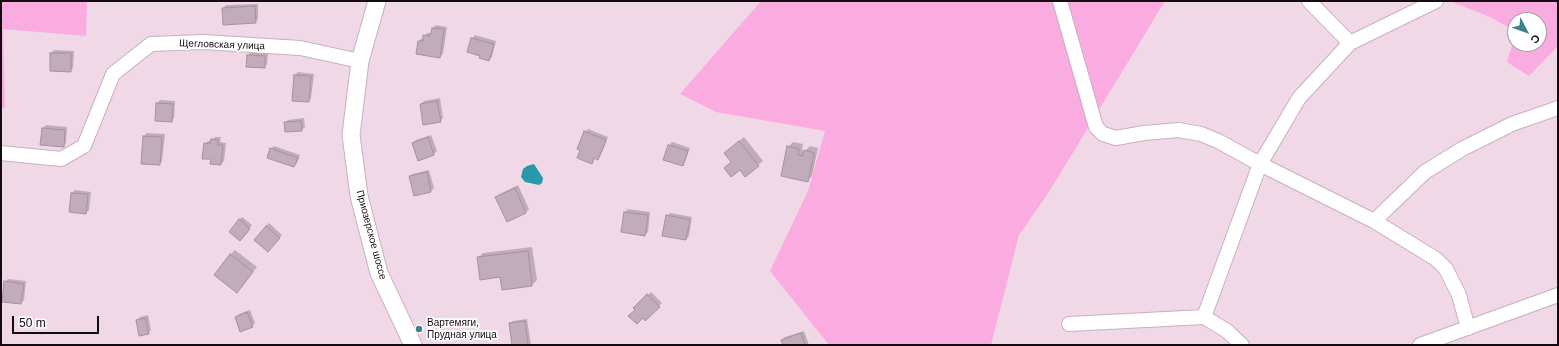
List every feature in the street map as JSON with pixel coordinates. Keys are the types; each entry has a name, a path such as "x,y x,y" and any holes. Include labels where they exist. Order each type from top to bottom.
{"main road":[{"name":"Приозерское шоссе","path":"377,1 360,61 351,135 359,196 379,273 413,345"}],"street":[{"path":"1060,1 1096,127 1103,134 1116,138 1144,133 1179,130 1201,134 1218,141 1260,164 1374,220 1436,259 1446,269 1459,295 1468,328"},
{"path":"1309,1 1350,43"},
{"path":"1204,317 1260,164 1300,98 1350,43 1436,1"},
{"name":"Щегловская улица","path":"1,153 61,159 84,146 113,74 151,44 203,42 300,48 360,61"},
{"path":"1374,220 1425,172 1462,149 1512,124 1558,108"},
{"path":"1420,345 1558,295"},
{"path":"1069,324 1204,317 1227,331 1242,345"}],"shaded area":[{"path":"1,1 87,1 86,36 3,29 5,108 1,107"},
{"path":"761,1 1165,1 1049,192 1019,235 991,345 829,345 770,271 808,191 825,131 716,112 680,94"},
{"path":"1450,1 1558,1 1558,46 1529,76 1507,62 1510,52 1547,52 1547,12 1507,12 1507,27 1490,17"}],"water":[{"path":"534,164 543,178 542,183 539,185 525,182 521,177 523,169"}],"building":[{"path":"255,6 256,23 223,25 222,8"},
{"path":"432,28 444,29 440,58 416,54 418,41 423,41 423,35 430,36"},
{"path":"471,38 494,44 489,61 479,58 480,56 467,52"},
{"path":"50,53 71,53 71,72 50,71"},
{"path":"247,55 265,56 265,68 246,67"},
{"path":"294,75 311,76 309,102 292,101"},
{"path":"437,101 441,122 423,125 420,104"},
{"path":"156,103 173,104 172,122 155,121"},
{"path":"301,121 302,131 285,132 284,122"},
{"path":"42,128 65,130 64,147 40,145"},
{"path":"584,131 606,140 598,160 594,158 592,164 577,158 580,150 577,149"},
{"path":"143,136 162,137 160,165 141,164"},
{"path":"428,137 434,155 418,161 412,143"},
{"path":"211,139 218,140 218,145 223,145 221,165 210,164 211,159 202,159 204,143 210,144"},
{"path":"739,141 759,166 745,177 740,170 731,177 724,168 731,162 724,153"},
{"path":"668,145 688,151 683,166 663,160"},
{"path":"787,146 799,149 798,155 803,156 804,150 814,153 808,182 781,176"},
{"path":"270,148 298,158 294,167 267,158"},
{"path":"427,172 431,192 414,196 409,176"},
{"path":"515,188 526,213 507,222 495,197"},
{"path":"71,193 88,194 86,214 69,212"},
{"path":"624,212 648,215 645,236 621,232"},
{"path":"666,215 690,220 686,240 662,236"},
{"path":"239,219 250,229 240,241 229,232"},
{"path":"266,226 280,238 268,252 254,240"},
{"path":"528,251 532,286 502,290 500,277 480,280 477,257"},
{"path":"230,254 253,272 237,293 214,275"},
{"path":"4,281 24,284 21,304 2,302"},
{"path":"647,294 660,307 645,321 643,318 637,324 628,316 635,310 633,308"},
{"path":"247,312 253,327 240,332 235,317"},
{"path":"145,318 149,334 139,336 136,320"},
{"path":"525,321 528,345 512,345 509,323"},
{"path":"801,333 805,345 783,345 781,340"}],"place":[{"name":"Вартемяги, Прудная улица","path":"419,329"}]}
